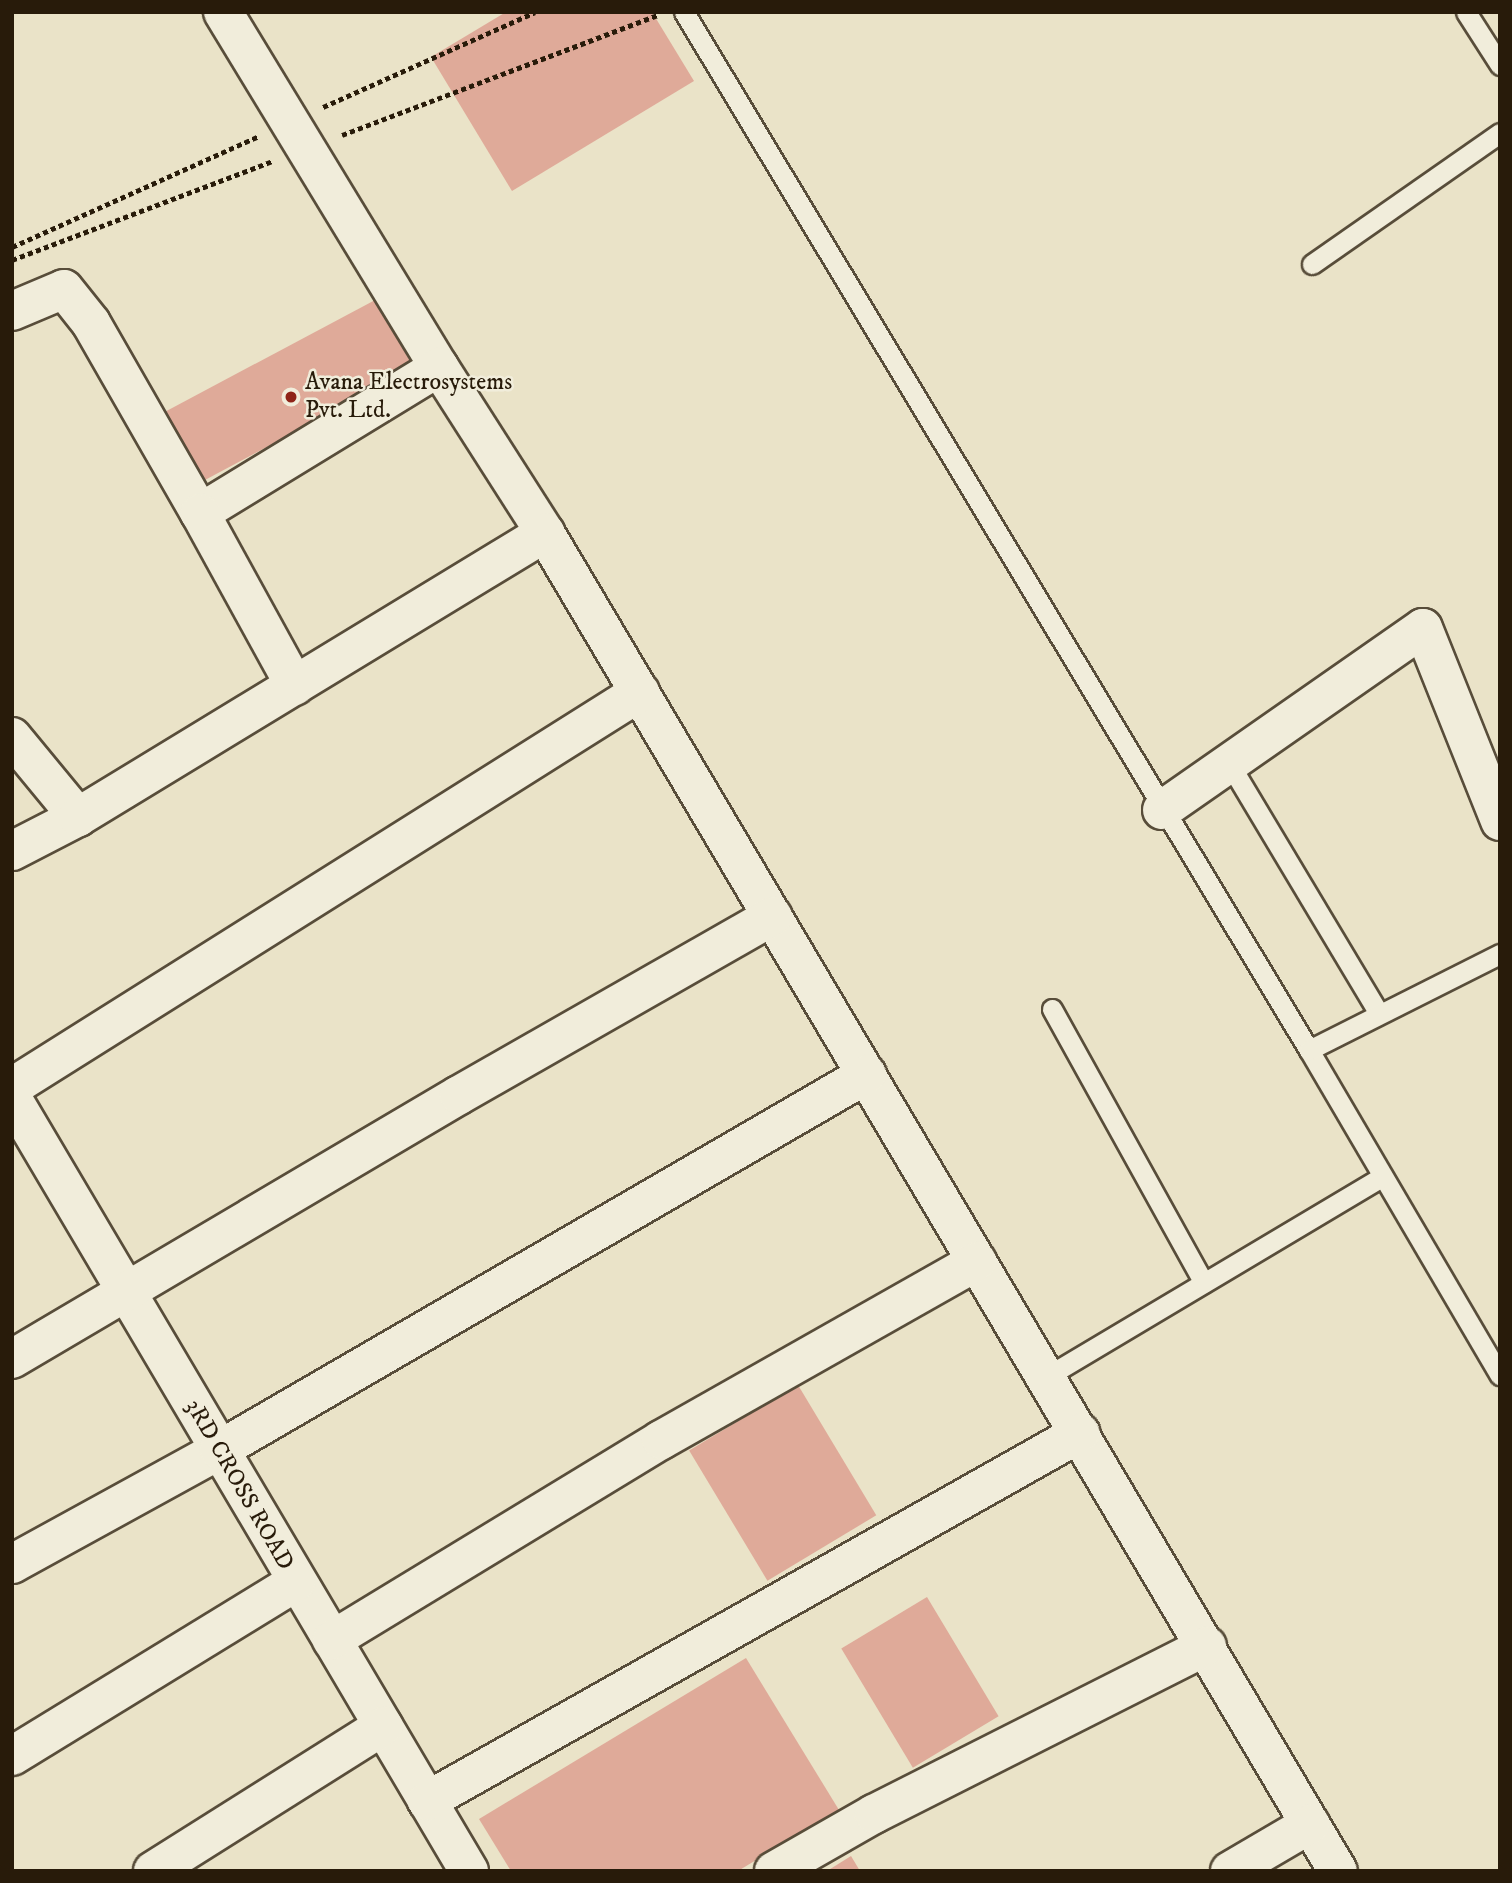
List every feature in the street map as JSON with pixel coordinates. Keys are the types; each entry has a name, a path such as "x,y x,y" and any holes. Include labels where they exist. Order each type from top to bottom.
{"street":[{"path":"223,12 640,692 1338,1871"},
{"path":"12,311 64,289 91,323 295,686"},
{"path":"200,513 439,367"},
{"path":"12,851 78,817 545,534"},
{"path":"1162,810 1423,628 1500,821"},
{"path":"12,1087 640,692"},
{"path":"12,737 78,817"},
{"path":"12,1359 773,916"},
{"path":"12,1564 219,1450 867,1074"},
{"name":"3RD CROSS ROAD","path":"18,1123 125,1291 469,1871"},
{"path":"332,1640 661,1440 977,1261"},
{"path":"427,1801 1080,1433"},
{"path":"12,1756 296,1582"},
{"path":"774,1871 874,1814 1207,1646"},
{"path":"153,1871 383,1726"},
{"path":"1230,1871 1310,1824"}],"lane":[{"path":"684,12 1162,810 1309,1049 1500,1375"},
{"path":"1466,12 1500,65"},
{"path":"1312,264 1500,133"},
{"path":"1230,763 1379,1014"},
{"path":"1309,1049 1500,954"},
{"path":"1052,1009 1204,1283"},
{"path":"1046,1377 1382,1177"}],"building":[{"path":"506,12 652,12 694,81 512,191 431,57"},
{"name":"Avana Electrosystems Pvt. Ltd.","path":"377,299 414,369 202,481 165,412"},
{"path":"798,1385 876,1515 767,1581 689,1450"},
{"path":"927,1597 999,1716 913,1768 841,1649"},
{"path":"746,1658 839,1810 738,1871 511,1871 479,1819"},
{"path":"851,1856 860,1871 827,1871"}],"place":[{"name":"Avana Electrosystems Pvt. Ltd.","path":"291,397"}]}
